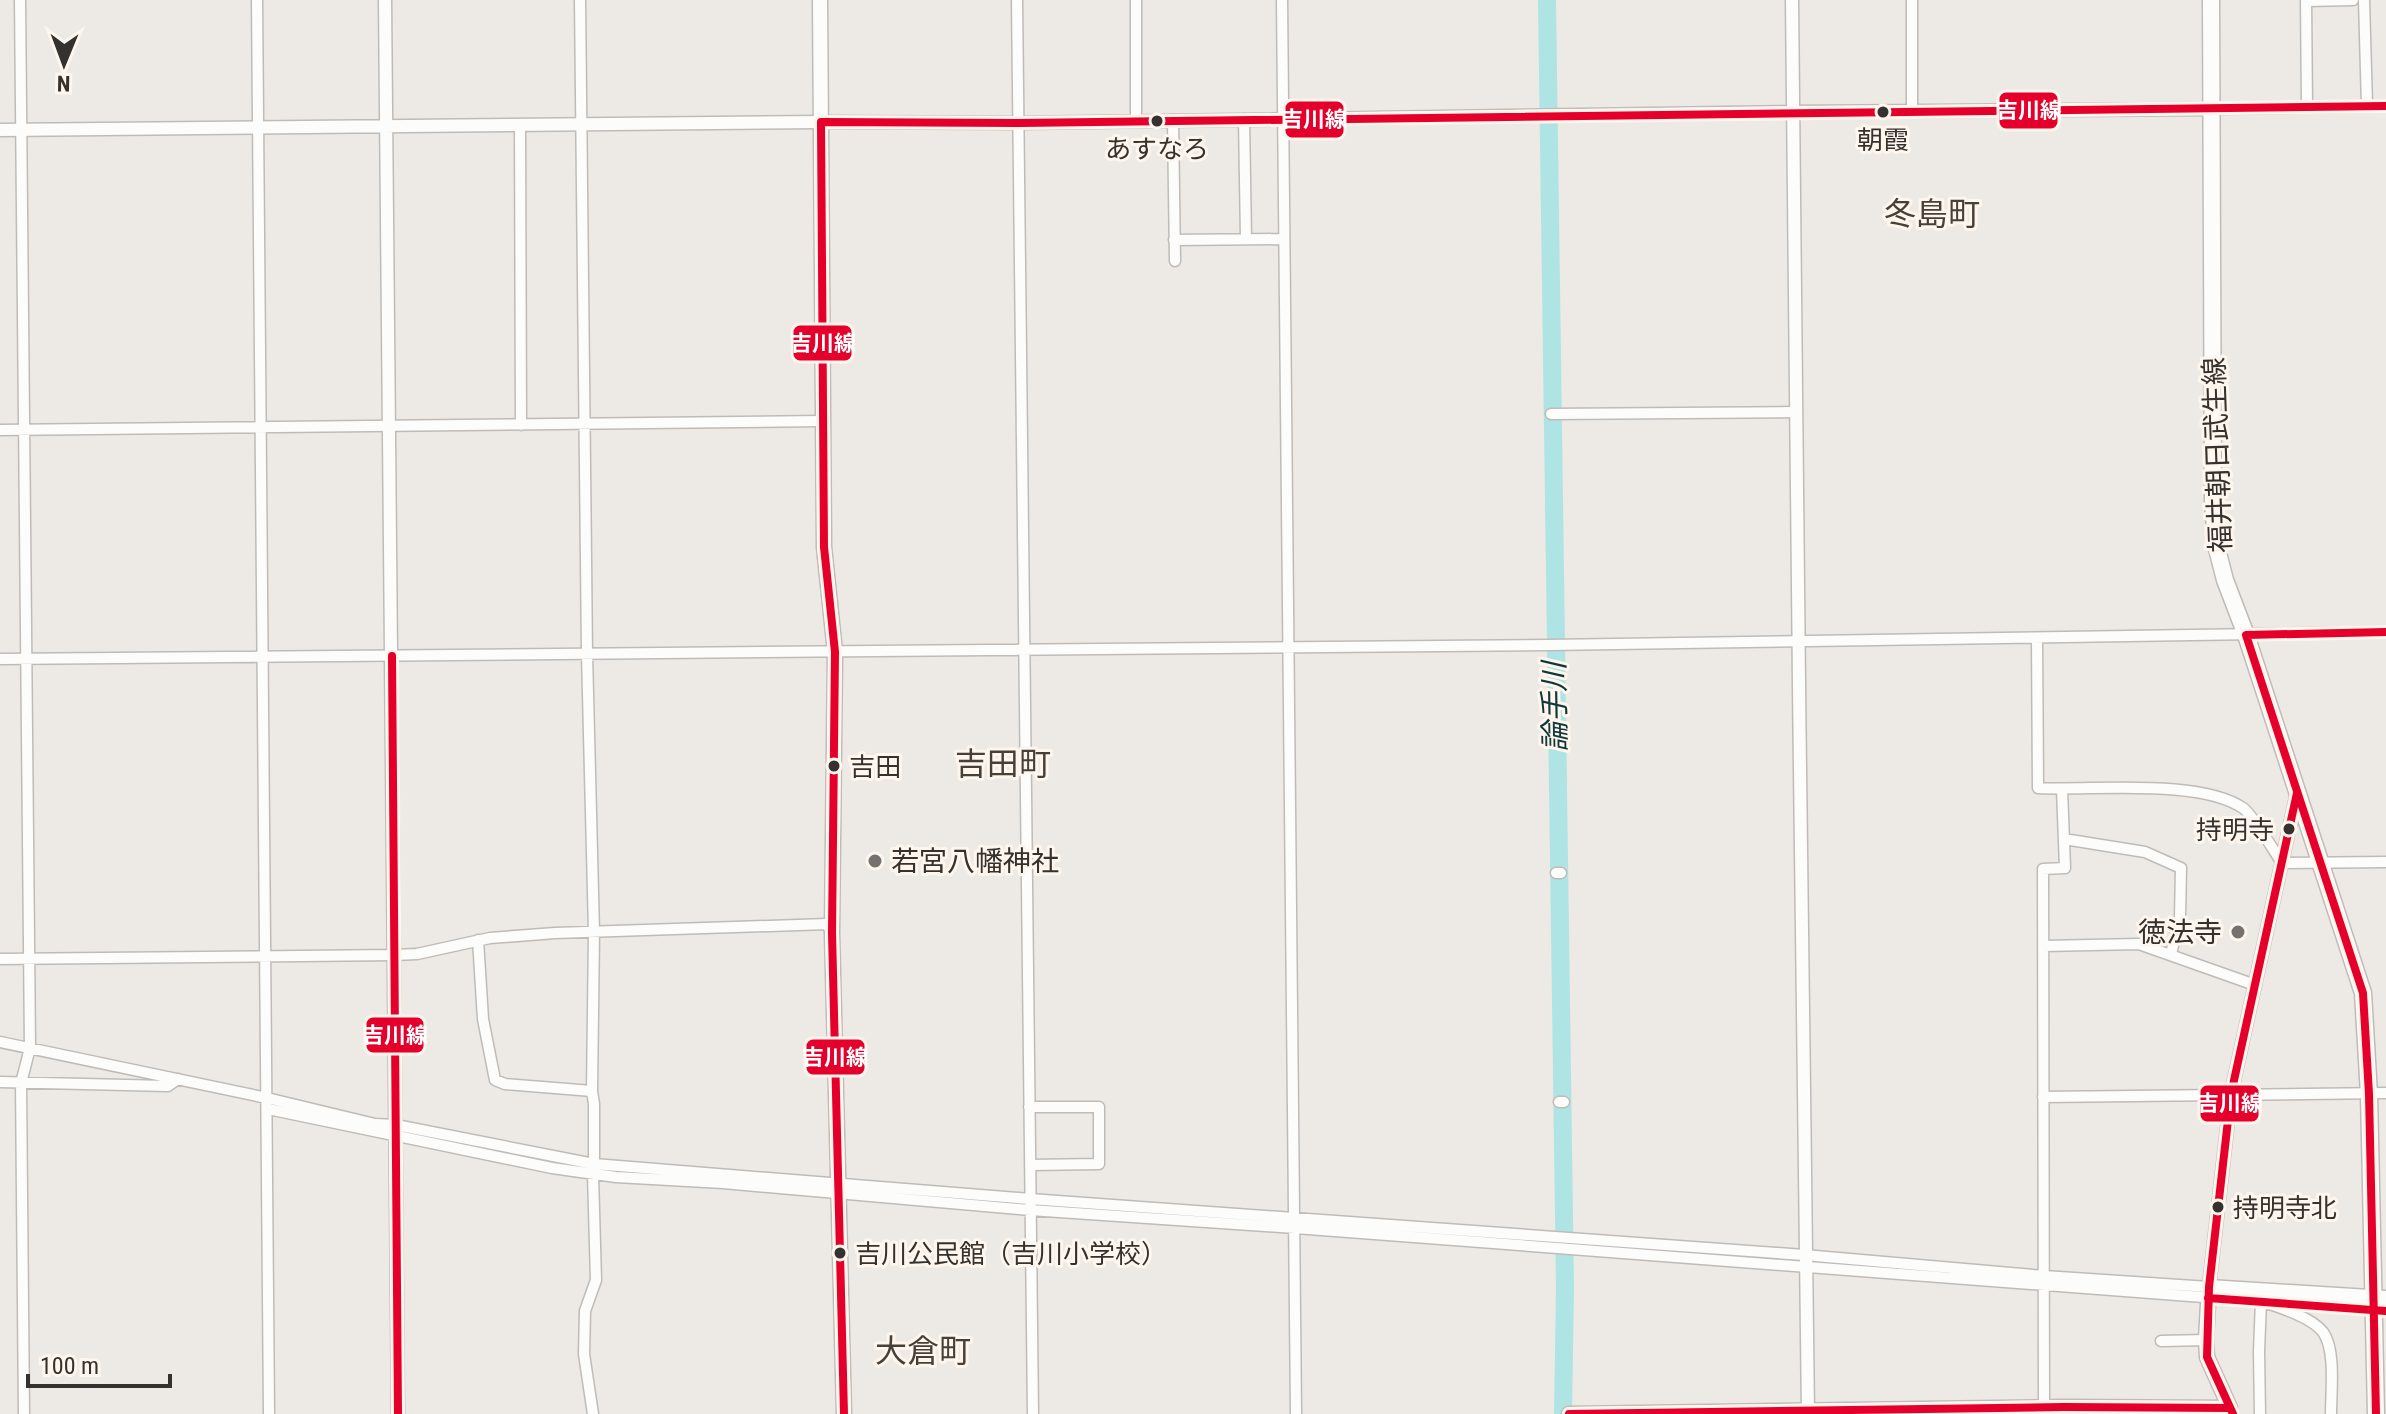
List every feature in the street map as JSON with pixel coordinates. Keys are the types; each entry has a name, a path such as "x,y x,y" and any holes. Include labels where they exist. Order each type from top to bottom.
{"main road":[{"path":"820,0 824,547 835,652 832,933 844,1414"},
{"name":"福井朝日武生線","path":"2211,0 2213,501 2216,545 2363,993 2379,1304 2376,1414"},
{"path":"1569,1414 1904,1412 2044,1407 2063,1410 2232,1411 2207,1357 2209,1292 2379,1304"}],"street":[{"path":"20,0 30,1048 21,1083 24,1414"},
{"path":"257,0 269,1414"},
{"path":"385,0 398,1414"},
{"path":"580,0 596,1280 585,1311 584,1354 593,1414"},
{"path":"1017,0 1033,1414"},
{"path":"1136,0 1136,121"},
{"path":"1282,0 1296,1414"},
{"path":"1792,0 1808,1412"},
{"path":"1912,0 1912,111"},
{"path":"2307,107 2306,0 2353,0"},
{"path":"2364,0 2367,106"},
{"path":"0,130 1020,123 2386,106"},
{"path":"1244,119 1246,239"},
{"path":"1173,120 1175,261"},
{"path":"520,125 521,425"},
{"path":"1174,240 1284,239"},
{"path":"1554,414 1796,412"},
{"path":"0,430 822,421"},
{"path":"0,659 1554,645 2386,632"},
{"path":"2037,638 2038,788 2120,787 2191,791 2222,799 2245,809 2282,863"},
{"path":"2044,1407 2043,869 2065,868 2062,789"},
{"path":"2209,1292 2231,1094 2297,793"},
{"path":"2064,839 2145,852 2181,868 2180,917 2171,954"},
{"path":"2282,863 2386,862"},
{"path":"0,959 394,955 417,954 478,940 555,933 827,924 832,933"},
{"path":"478,940 483,1019 495,1080 505,1084 592,1091"},
{"path":"2043,946 2139,944 2255,985"},
{"path":"0,1042 178,1079 268,1104 594,1169 2209,1292 2261,1301 2379,1304"},
{"path":"0,1082 168,1086 178,1079"},
{"path":"2043,1097 2386,1093"},
{"path":"1029,1107 1099,1107 1099,1164 1030,1165"},
{"path":"2260,1414 2261,1301"},
{"path":"2261,1301 2290,1311 2322,1330 2331,1357 2331,1414"},
{"path":"2161,1341 2206,1340"}],"waterway":[{"name":"論手川","path":"1547,0 1565,1288 1563,1414"}],"transit line":[{"name":"吉川線","path":"844,1414 832,933 835,652 824,547 821,122 1020,123 2386,106"},
{"name":"吉川線","path":"2376,1414 2369,1094 2363,993 2246,635 2386,632"},
{"name":"吉川線","path":"392,656 398,1414"},
{"name":"吉川線","path":"2233,1414 2207,1357 2209,1287 2231,1094 2297,793"},
{"name":"吉川線","path":"2208,1298 2386,1311"},
{"name":"吉川線","path":"1569,1414 2063,1407 2230,1408"}],"place":[{"name":"朝霞","path":"1883,112"},
{"name":"あすなろ","path":"1157,121"},
{"name":"吉田","path":"834,766"},
{"name":"持明寺","path":"2289,829"},
{"name":"若宮八幡神社","path":"875,861"},
{"name":"徳法寺","path":"2238,932"},
{"name":"持明寺北","path":"2218,1207"},
{"name":"吉川公民館（吉川小学校）","path":"840,1253"}],"district":[{"name":"冬島町","path":"1932,214"},
{"name":"吉田町","path":"1003,764"},
{"name":"大倉町","path":"923,1351"}]}
